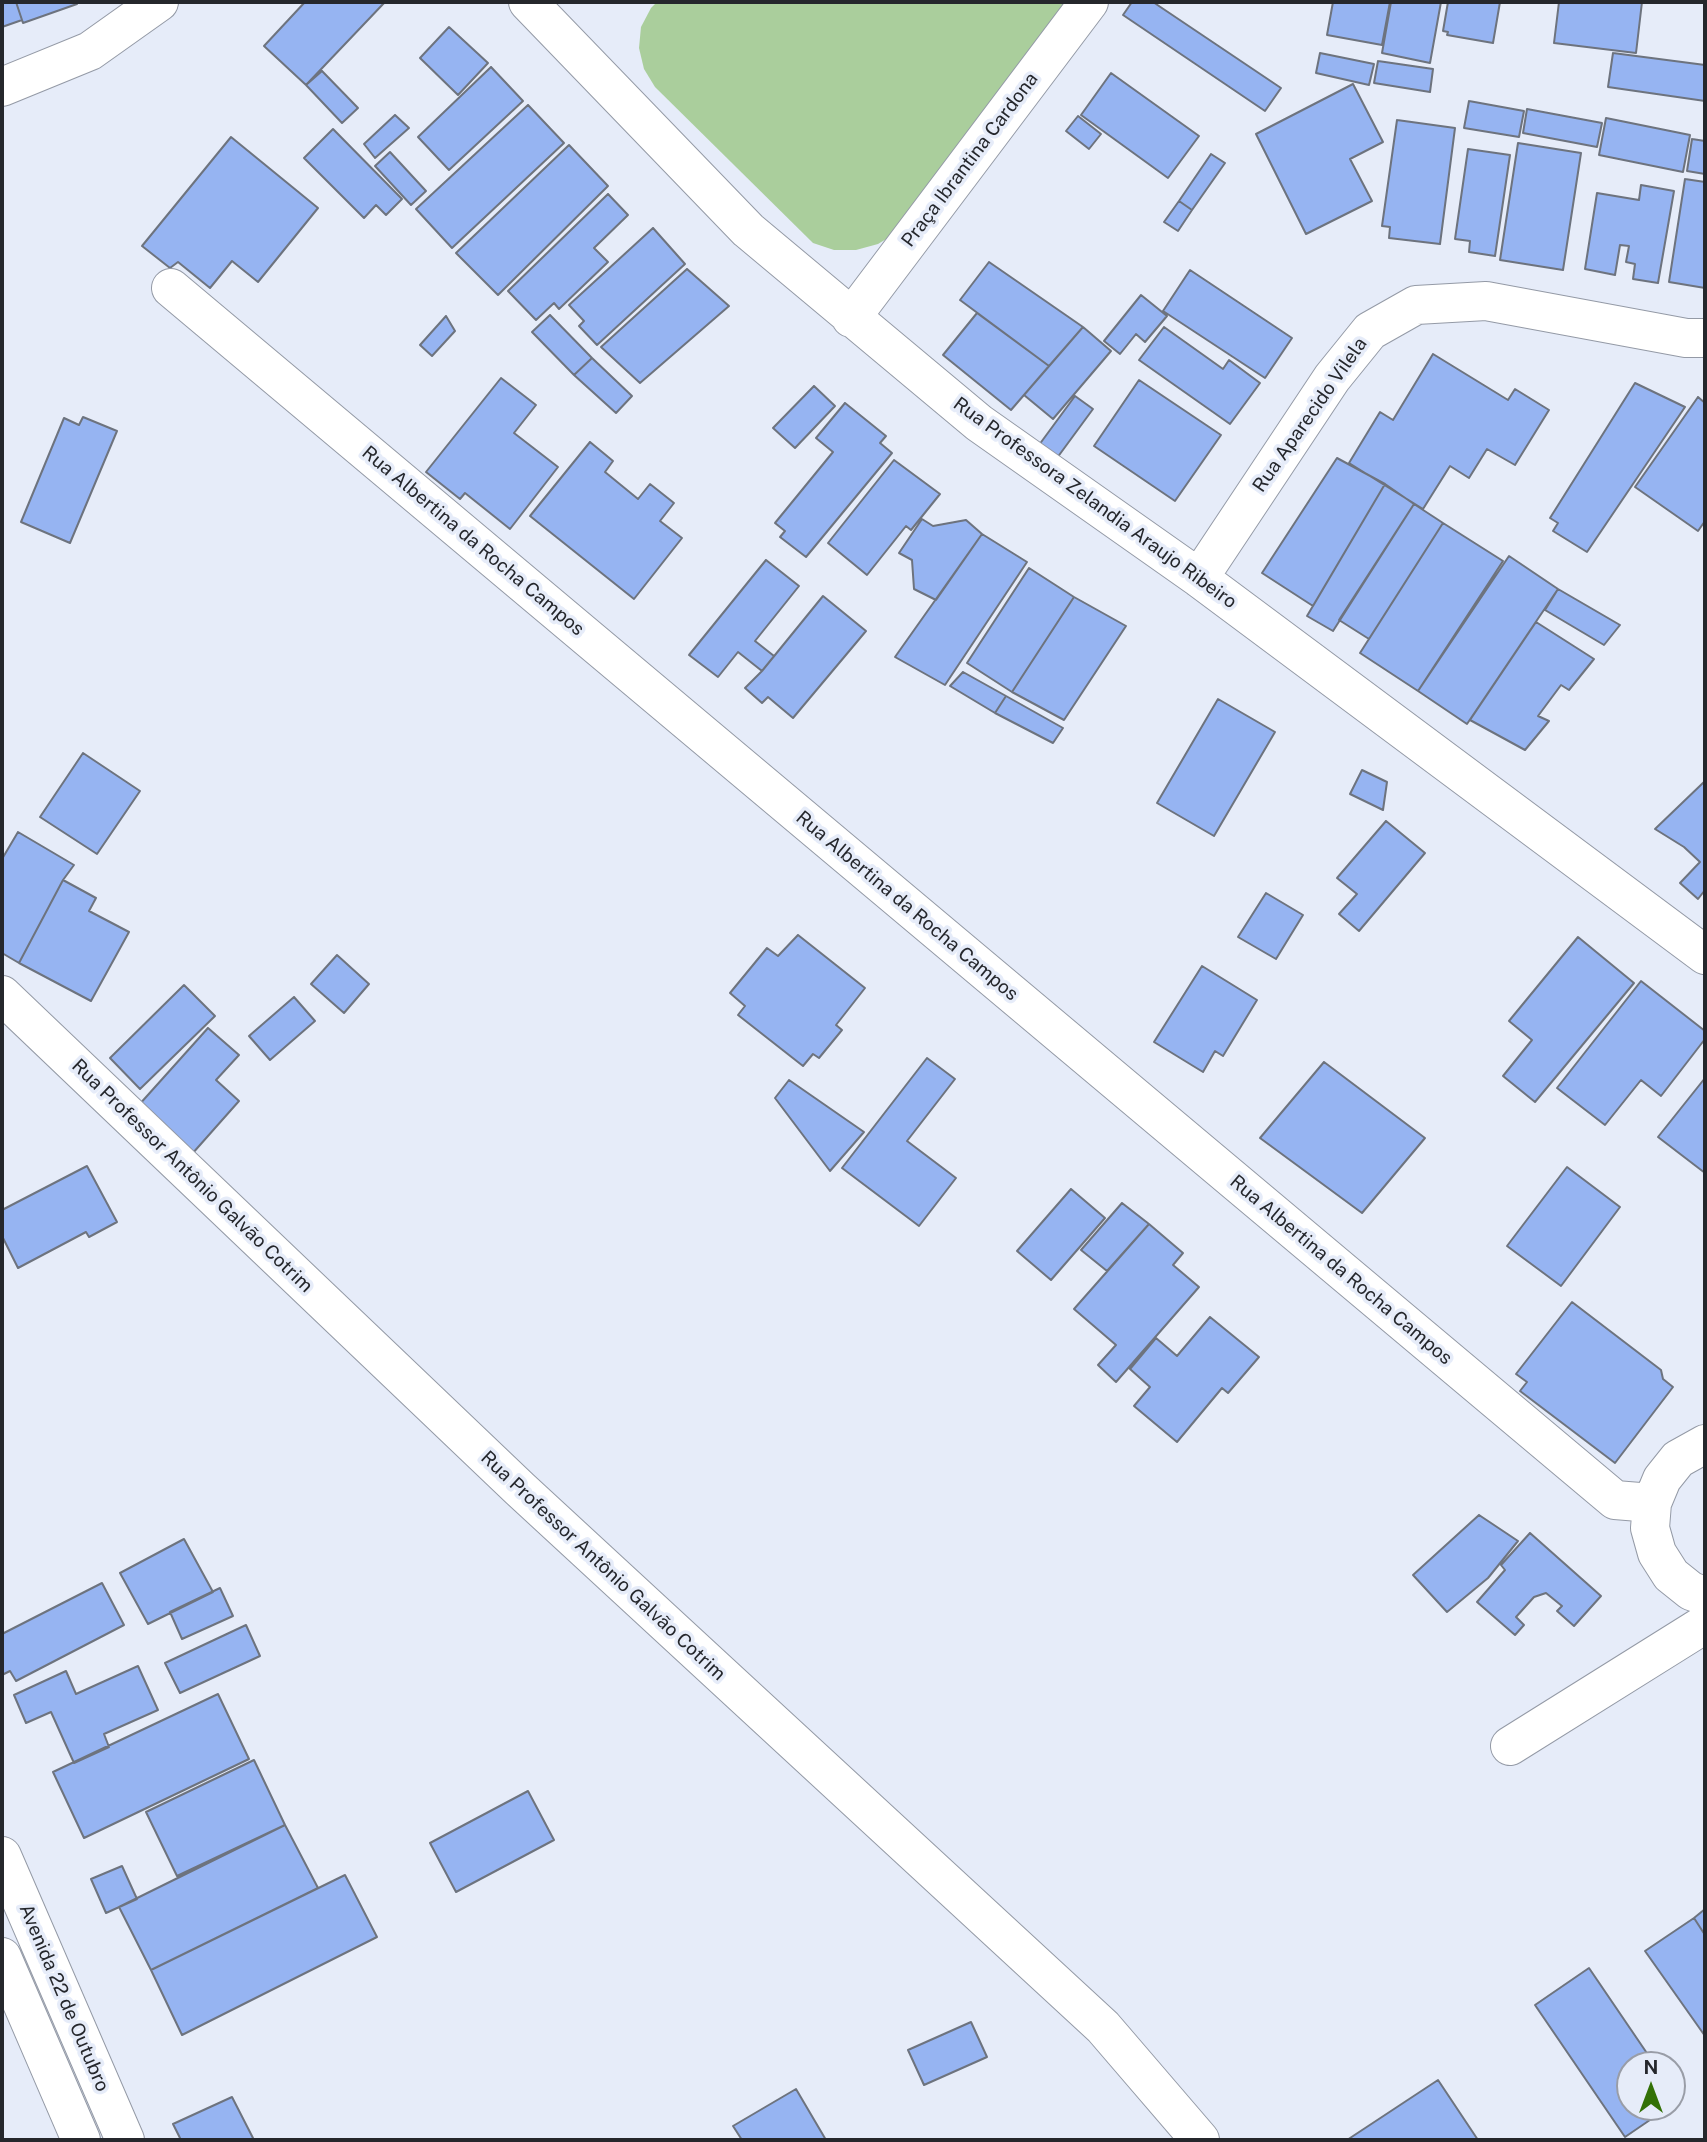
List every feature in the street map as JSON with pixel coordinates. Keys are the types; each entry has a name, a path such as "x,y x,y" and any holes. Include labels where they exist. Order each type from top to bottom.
{"street":[{"path":"2,87 90,51 159,2"},
{"name":"Praça Ibrantina Cardona","path":"850,317 1089,2"},
{"name":"Rua Professora Zelandia Araujo Ribeiro","path":"544,5 748,230 979,423 1199,578 1705,955"},
{"name":"Rua Albertina da Rocha Campos","path":"171,288 1615,1500 1652,1503"},
{"name":"Rua Aparecido Vilela","path":"1199,578 1332,378 1370,331 1416,304 1486,301 1686,338 1705,338"},
{"name":"Rua Professor Antônio Galvão Cotrim","path":"2,995 520,1489 1102,2026 1200,2140"},
{"path":"1705,1444 1678,1459 1662,1479 1652,1503 1650,1528 1657,1553 1671,1575 1691,1591 1705,1596"},
{"path":"1510,1746 1705,1624"},
{"name":"Avenida 22 de Outubro","path":"2,1856 125,2140"},
{"name":"Avenida 22 de Outubro","path":"2,1957 81,2140"}],"green space":[{"path":"657,2 1071,2 896,233 878,244 856,250 834,250 813,243 655,87 644,69 639,48 641,27"}],"building":[{"path":"2,2 16,2 22,20 2,27"},
{"path":"16,2 76,2 77,4 23,23"},
{"path":"305,2 385,2 306,85 264,46"},
{"path":"1132,2 1153,2 1281,88 1265,111 1123,15"},
{"path":"1333,2 1390,2 1382,45 1327,35"},
{"path":"1391,2 1441,2 1430,63 1382,53"},
{"path":"1448,2 1500,2 1493,43 1447,35 1448,32 1443,31"},
{"path":"1559,2 1642,2 1636,53 1554,43"},
{"path":"449,27 488,63 458,95 420,58"},
{"path":"1320,53 1374,64 1369,85 1316,73"},
{"path":"1613,53 1705,65 1705,101 1608,87"},
{"path":"1378,61 1433,69 1430,92 1374,83"},
{"path":"491,67 523,101 449,170 418,137"},
{"path":"322,71 358,108 342,123 306,85"},
{"path":"1111,73 1199,136 1168,178 1081,115"},
{"path":"1353,84 1383,142 1350,159 1372,201 1306,234 1256,134"},
{"path":"1469,101 1524,111 1519,137 1464,128"},
{"path":"528,105 564,143 452,248 416,209"},
{"path":"1527,109 1602,123 1597,147 1523,133"},
{"path":"395,115 409,128 375,158 364,144"},
{"path":"1078,116 1101,134 1089,149 1066,131"},
{"path":"1606,118 1690,135 1683,172 1599,155"},
{"path":"1397,120 1455,128 1440,244 1389,238 1390,227 1382,226"},
{"path":"333,129 402,199 386,215 376,205 364,218 304,158"},
{"path":"231,137 318,208 258,282 232,261 210,288 178,262 170,268 142,246"},
{"path":"1692,139 1705,141 1705,174 1687,171"},
{"path":"1518,143 1581,153 1563,270 1500,260"},
{"path":"569,145 608,186 498,295 456,253"},
{"path":"1468,149 1510,155 1495,256 1469,252 1470,241 1455,239"},
{"path":"390,152 426,191 411,205 375,166"},
{"path":"1211,154 1225,163 1192,210 1179,201"},
{"path":"1685,179 1705,182 1705,288 1669,282"},
{"path":"1641,185 1674,191 1658,283 1633,279 1635,264 1626,262 1629,246 1620,245 1615,275 1585,269 1597,193 1639,200"},
{"path":"608,194 628,215 594,248 608,262 559,309 554,303 536,320 508,291"},
{"path":"1179,201 1192,210 1178,231 1164,222"},
{"path":"653,228 685,264 597,345 579,326 584,321 569,305"},
{"path":"989,262 1083,327 1049,366 960,300"},
{"path":"687,269 729,306 640,383 601,347"},
{"path":"1190,270 1292,338 1265,378 1163,311"},
{"path":"1141,295 1167,316 1145,342 1136,334 1120,354 1104,341"},
{"path":"977,313 1049,366 1011,410 943,355"},
{"path":"550,315 592,358 574,375 532,332"},
{"path":"446,316 455,331 432,356 420,345"},
{"path":"1083,327 1111,351 1053,419 1024,395"},
{"path":"1164,327 1223,369 1229,360 1260,383 1230,424 1139,360"},
{"path":"1433,354 1508,400 1515,389 1549,410 1515,465 1487,449 1469,478 1450,466 1423,509 1349,463 1380,412 1393,420"},
{"path":"592,358 632,396 616,413 574,375"},
{"path":"501,378 536,405 514,433 558,467 510,529 465,493 460,499 426,472"},
{"path":"1139,380 1221,435 1175,501 1094,446"},
{"path":"1635,383 1685,407 1587,552 1553,531 1558,523 1550,518"},
{"path":"814,386 835,406 795,448 773,428"},
{"path":"1075,396 1093,409 1057,458 1039,445"},
{"path":"1698,397 1705,403 1705,521 1698,531 1635,487"},
{"path":"845,403 886,436 880,443 892,453 806,557 780,537 785,531 775,523 833,452 816,438"},
{"path":"83,417 117,431 70,543 21,522 64,418 79,425"},
{"path":"590,442 613,461 605,472 638,499 650,484 674,503 660,521 682,538 634,599 530,516"},
{"path":"1337,458 1385,484 1313,606 1262,573"},
{"path":"894,460 940,494 911,530 906,526 867,575 828,543"},
{"path":"1385,484 1414,504 1333,631 1307,616"},
{"path":"1414,504 1443,523 1369,639 1339,620"},
{"path":"922,519 933,526 966,520 982,534 936,600 914,589 912,560 899,553"},
{"path":"1443,523 1503,561 1418,691 1360,653"},
{"path":"982,534 1027,562 945,685 895,657"},
{"path":"1509,556 1558,589 1467,724 1418,691"},
{"path":"766,560 799,586 755,641 774,656 762,671 738,652 718,677 689,655"},
{"path":"1029,568 1074,597 1012,692 967,663"},
{"path":"1558,589 1620,625 1604,645 1545,610"},
{"path":"823,596 866,631 793,718 768,697 762,703 745,688"},
{"path":"1074,597 1126,626 1064,720 1012,692"},
{"path":"1536,622 1594,659 1569,690 1561,685 1538,716 1549,721 1525,750 1470,720"},
{"path":"963,672 1006,696 995,713 950,686"},
{"path":"1006,696 1063,728 1053,743 995,713"},
{"path":"1218,699 1275,732 1214,836 1157,803"},
{"path":"83,753 140,791 97,854 40,817"},
{"path":"1362,770 1387,782 1383,810 1350,794"},
{"path":"1705,781 1705,890 1698,899 1680,883 1700,862 1684,847 1655,829"},
{"path":"1386,821 1425,853 1359,931 1339,914 1357,894 1337,878"},
{"path":"18,832 74,865 63,880 19,963 2,953 2,859"},
{"path":"63,880 96,898 89,911 129,932 91,1001 19,963"},
{"path":"1266,893 1303,915 1276,959 1238,937"},
{"path":"798,935 865,988 836,1025 842,1030 819,1058 813,1054 803,1066 738,1015 745,1006 730,993 767,948 778,956"},
{"path":"1578,937 1634,983 1535,1102 1503,1076 1532,1040 1509,1021"},
{"path":"337,955 369,984 344,1013 311,984"},
{"path":"1202,966 1257,1000 1223,1056 1215,1051 1203,1072 1154,1042"},
{"path":"1641,981 1705,1031 1705,1039 1661,1096 1641,1080 1605,1125 1557,1088"},
{"path":"184,985 215,1016 140,1089 110,1058"},
{"path":"294,997 315,1021 270,1060 249,1036"},
{"path":"208,1028 239,1055 216,1080 239,1101 192,1154 138,1106"},
{"path":"927,1058 955,1079 907,1141 956,1178 919,1226 842,1168"},
{"path":"1324,1062 1425,1138 1362,1213 1260,1138"},
{"path":"1705,1078 1705,1173 1658,1137"},
{"path":"789,1080 864,1132 830,1171 775,1098"},
{"path":"87,1166 117,1222 89,1237 86,1232 18,1268 2,1236 2,1210"},
{"path":"1567,1167 1620,1207 1561,1286 1507,1246"},
{"path":"1071,1189 1105,1218 1051,1280 1017,1251"},
{"path":"1122,1203 1149,1224 1107,1271 1081,1250"},
{"path":"1149,1224 1183,1253 1173,1265 1199,1287 1116,1382 1098,1365 1116,1345 1074,1309"},
{"path":"1572,1302 1661,1370 1663,1379 1673,1387 1615,1463 1520,1391 1527,1382 1516,1374"},
{"path":"1210,1317 1259,1357 1228,1393 1222,1388 1177,1442 1134,1406 1150,1387 1130,1369 1156,1338 1177,1356"},
{"path":"1479,1515 1518,1541 1488,1578 1447,1612 1413,1575"},
{"path":"1530,1533 1601,1596 1574,1626 1557,1611 1562,1606 1546,1593 1534,1597 1516,1617 1524,1625 1515,1635 1477,1602 1505,1570 1501,1565"},
{"path":"184,1539 213,1592 148,1624 120,1573"},
{"path":"102,1583 124,1625 16,1681 10,1671 2,1675 2,1634"},
{"path":"220,1588 233,1616 182,1639 170,1612"},
{"path":"246,1625 260,1656 180,1693 165,1663"},
{"path":"138,1666 158,1710 104,1734 109,1747 74,1763 51,1712 26,1723 14,1695 66,1671 76,1694"},
{"path":"218,1694 249,1759 84,1838 53,1772"},
{"path":"254,1760 285,1825 177,1876 146,1812"},
{"path":"528,1791 554,1840 456,1892 430,1843"},
{"path":"285,1825 318,1888 151,1970 119,1907"},
{"path":"122,1866 137,1899 106,1913 91,1879"},
{"path":"345,1875 377,1937 182,2035 151,1970"},
{"path":"1705,1909 1705,1935 1694,1918"},
{"path":"1694,1918 1705,1935 1705,2036 1645,1951"},
{"path":"1589,1968 1645,2051 1616,2051 1616,2121 1648,2121 1625,2137 1535,2005"},
{"path":"971,2022 987,2057 924,2085 908,2050"},
{"path":"1438,2080 1478,2140 1347,2140"},
{"path":"796,2089 826,2140 742,2140 733,2126"},
{"path":"232,2097 254,2140 181,2140 173,2124"}]}
